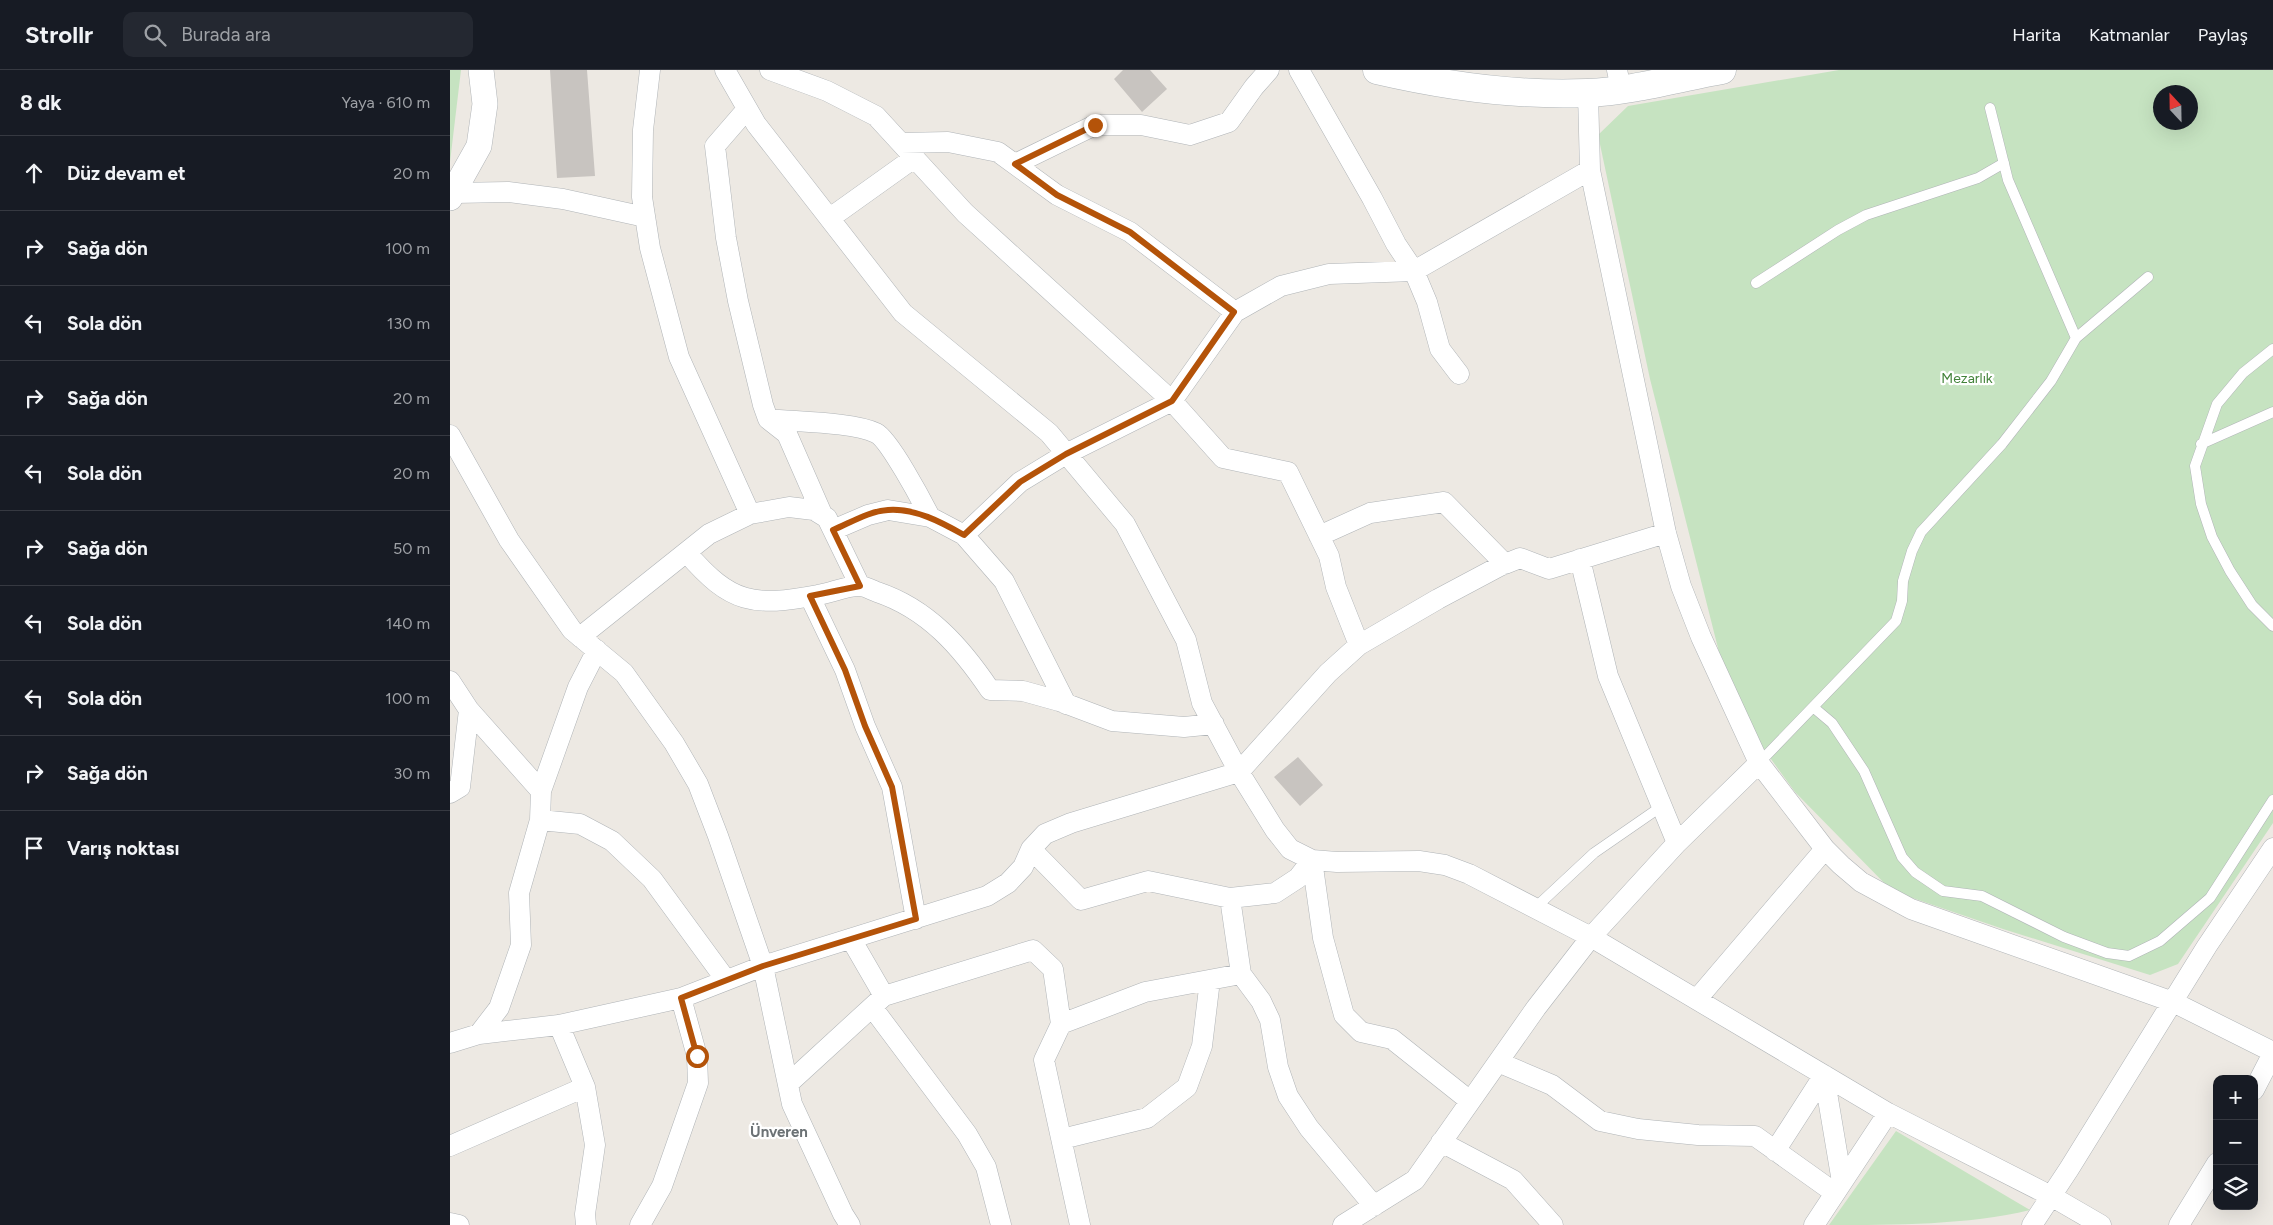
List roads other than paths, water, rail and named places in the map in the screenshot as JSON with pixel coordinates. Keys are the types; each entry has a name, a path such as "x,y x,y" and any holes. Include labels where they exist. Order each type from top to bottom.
{"main road":[{"path":"1377,70 1428,81 1495,91 1588,93 1619,80 1722,70"}],"street":[{"path":"452,195 479,146 485,104 482,70"},
{"path":"650,70 643,130 642,197 650,248 679,357 750,514"},
{"path":"724,70 756,124 903,313 1049,433 1125,524 1186,640 1202,702 1240,772 1275,830 1290,849 1312,860 1337,862 1419,861 1445,864 1469,874 1591,937 1888,1113 2051,1196 2101,1225"},
{"path":"770,70 827,91 876,116 965,213 1172,401 1223,458 1288,472 1329,556 1336,586 1359,645"},
{"path":"1015,164 1095,125 1141,125 1190,135 1229,122 1254,87 1269,70"},
{"path":"1299,70 1396,244 1414,271 1426,302 1440,349 1459,374"},
{"path":"1588,93 1590,170 1666,533 1681,586 1701,636 1759,764 1825,849 1861,882 1911,908 2172,1002 2273,1053 2258,1082"},
{"path":"747,109 716,146 726,238 738,302 768,419 787,434 827,522 860,586"},
{"path":"830,218 908,150 948,142 998,152 1057,195 1130,232 1234,312"},
{"path":"964,535 1020,482 1066,454 1172,401 1234,312 1281,286 1329,274 1414,271 1590,170"},
{"path":"452,195 508,192 563,198 645,217"},
{"path":"768,419 855,427 877,433 909,477 930,517"},
{"path":"450,435 509,540 572,630 624,672 674,743 698,784 763,966 792,1104 843,1214 850,1225"},
{"path":"1319,536 1370,513 1444,502 1505,564"},
{"path":"580,637 709,534 750,514 788,507 814,510 827,522"},
{"path":"827,522 888,510 930,517 964,535 1004,581 1066,704"},
{"path":"450,1043 479,1034 559,1025 681,998 763,966 987,896 1008,883 1023,867 1031,849 1045,834 1070,823 1240,772 1328,673 1359,645 1438,599 1520,558 1549,569 1666,533"},
{"path":"687,553 707,576 723,588 740,597 757,601 810,596 860,586 900,600 939,628 970,660 990,690 1022,690 1112,721 1184,727 1214,724"},
{"path":"1580,559 1608,676 1677,843"},
{"path":"810,596 845,670 865,726 892,787 916,919"},
{"path":"479,1034 499,1008 520,945 519,893 540,820 541,791 578,686 597,650"},
{"path":"450,681 469,710 541,791"},
{"path":"450,793 460,787 469,710"},
{"path":"1344,1225 1415,1180 1536,1008 1591,937 1677,843 1759,764"},
{"path":"540,820 580,824 612,841 652,880 726,980"},
{"path":"2031,1225 2172,1002 2273,848"},
{"path":"1031,849 1081,900 1148,881 1230,898 1276,893 1298,878 1312,860"},
{"path":"1697,999 1825,849"},
{"path":"1312,860 1323,938 1344,1015 1361,1032 1392,1039 1470,1101"},
{"path":"1230,898 1241,974 1261,1001 1270,1020 1278,1067 1288,1096 1309,1128 1374,1206"},
{"path":"851,939 878,1002 967,1134 986,1167 1001,1225"},
{"path":"788,1084 878,1002 1033,950 1053,969 1061,1024 1044,1060 1080,1225"},
{"path":"1061,1024 1145,992 1241,974"},
{"path":"1062,1139 1147,1118 1187,1088 1202,1046 1210,980"},
{"path":"640,1225 662,1186 698,1084 697,1056 681,998"},
{"path":"559,1025 585,1086 595,1145 585,1214 586,1225"},
{"path":"1498,1062 1552,1085 1600,1121 1638,1129 1755,1136 1839,1188"},
{"path":"1776,1150 1824,1075"},
{"path":"1824,1075 1839,1188"},
{"path":"450,1146 585,1086"},
{"path":"1814,1225 1888,1113"},
{"path":"1441,1142 1513,1180 1553,1225"},
{"path":"2180,1225 2216,1165"},
{"path":"450,1222 460,1225"}],"lane":[{"path":"1990,108 2008,180 2076,338"},
{"path":"1756,282 1866,215 1978,178 2004,163"},
{"path":"1759,764 1896,621 1902,601 1903,581 1912,551 1921,532 2002,444 2051,381 2076,338 2148,277"},
{"path":"2273,349 2243,373 2217,404 2201,444 2195,466 2202,504 2212,537 2230,572 2252,605 2273,626"},
{"path":"2201,444 2273,412"},
{"path":"1813,707 1832,723 1864,771 1902,857 1915,872 1943,890 1982,896 2064,937 2107,953 2129,956 2160,941 2210,898 2273,800"},
{"path":"1535,908 1594,853 1662,806"}],"district":[{"name":"Ünveren","path":"779,1132"}],"park label":[{"name":"Mezarlık","path":"1967,378"}]}
